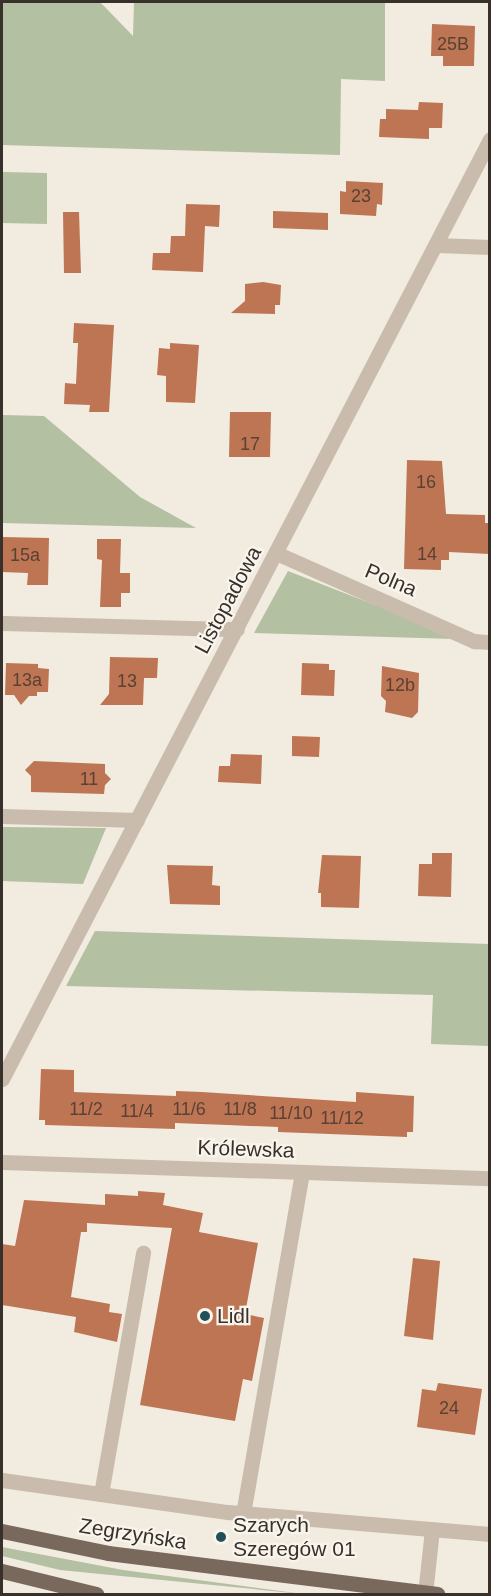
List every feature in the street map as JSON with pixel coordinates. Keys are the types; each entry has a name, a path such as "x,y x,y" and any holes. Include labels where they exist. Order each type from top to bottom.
{"main road":[{"name":"Zegrzyńska","path":"2,1531 108,1554 437,1594"},
{"path":"2,1572 96,1594"}],"street":[{"name":"Listopadowa","path":"2,1079 437,245 489,139"},
{"path":"437,245 489,247"},
{"name":"Polna","path":"276,553 474,641 489,642"},
{"path":"2,623 237,629"},
{"path":"2,816 137,820"},
{"name":"Królewska","path":"2,1162 489,1178"},
{"path":"243,1514 302,1172"},
{"path":"101,1494 143,1253"},
{"path":"2,1480 243,1514 489,1534"},
{"path":"425,1594 432,1530"}],"green space":[{"path":"2,2 100,2 133,36 134,2 385,2 385,81 341,79 340,155 2,145"},
{"path":"2,172 47,173 47,224 2,223"},
{"path":"2,415 44,416 140,497 196,528 2,523"},
{"path":"288,571 439,630 454,639 254,633"},
{"path":"2,827 106,828 83,884 2,881"},
{"path":"95,931 489,944 489,1046 431,1044 433,995 66,986"},
{"path":"2,1547 123,1570 303,1594 60,1570 2,1556"}],"building":[{"path":"432,24 475,26 474,66 443,66 443,56 431,56"},
{"path":"419,102 443,103 442,128 429,128 429,139 379,137 380,119 386,119 386,109 418,110"},
{"path":"346,181 383,183 382,205 377,204 376,216 340,214 340,191 346,192"},
{"path":"186,204 220,205 219,227 205,226 203,272 152,270 153,253 170,253 171,236 185,236"},
{"path":"273,211 328,213 328,230 273,228"},
{"path":"63,212 79,212 81,273 64,273"},
{"path":"263,282 281,285 280,305 275,305 275,314 231,313 245,301 245,284"},
{"path":"74,323 114,325 109,412 89,412 90,405 64,404 65,383 76,384 78,343 73,343"},
{"path":"170,343 199,345 195,403 166,402 166,376 157,375 159,348 170,349"},
{"path":"230,412 271,412 270,457 229,457"},
{"path":"407,460 442,461 446,514 485,515 485,523 489,523 489,554 449,552 449,560 441,560 441,570 404,569"},
{"path":"2,537 49,538 48,585 27,585 28,573 2,572"},
{"path":"97,539 121,539 120,573 130,573 130,593 121,593 121,607 100,607 102,560 97,559"},
{"path":"110,657 158,658 157,678 144,678 143,705 100,705 109,694"},
{"path":"6,663 38,664 38,668 49,669 48,692 37,692 37,696 29,696 21,705 14,695 5,695"},
{"path":"302,663 329,664 329,670 335,670 334,696 301,695"},
{"path":"382,666 419,673 418,712 412,718 385,712 386,701 381,696"},
{"path":"292,736 320,737 319,757 292,756"},
{"path":"231,754 262,755 261,784 218,782 219,766 230,766"},
{"path":"34,761 105,764 105,773 111,779 105,785 104,794 31,792 31,776 25,770"},
{"path":"432,853 452,853 451,897 418,896 419,864 432,864"},
{"path":"322,855 361,856 359,908 321,907 321,893 318,893"},
{"path":"167,865 213,866 212,885 220,886 220,905 170,904"},
{"path":"41,1069 74,1070 74,1092 176,1096 176,1091 356,1102 356,1092 414,1096 413,1132 407,1132 407,1137 278,1132 278,1127 175,1123 175,1129 45,1125 45,1120 39,1120"},
{"path":"138,1191 165,1193 163,1205 203,1213 199,1232 258,1243 245,1314 264,1318 252,1381 243,1379 235,1421 140,1405 172,1228 87,1223 87,1232 81,1232 71,1297 110,1304 109,1312 122,1314 117,1342 74,1332 76,1317 2,1305 2,1244 15,1246 24,1200 105,1205 105,1194 138,1196"},
{"path":"413,1258 440,1261 433,1340 404,1336"},
{"path":"438,1383 482,1389 475,1435 417,1427 422,1389 436,1391"}],"place":[{"name":"Lidl","path":"205,1316"},
{"name":"Szarych Szeregów 01","path":"221,1537"}]}
